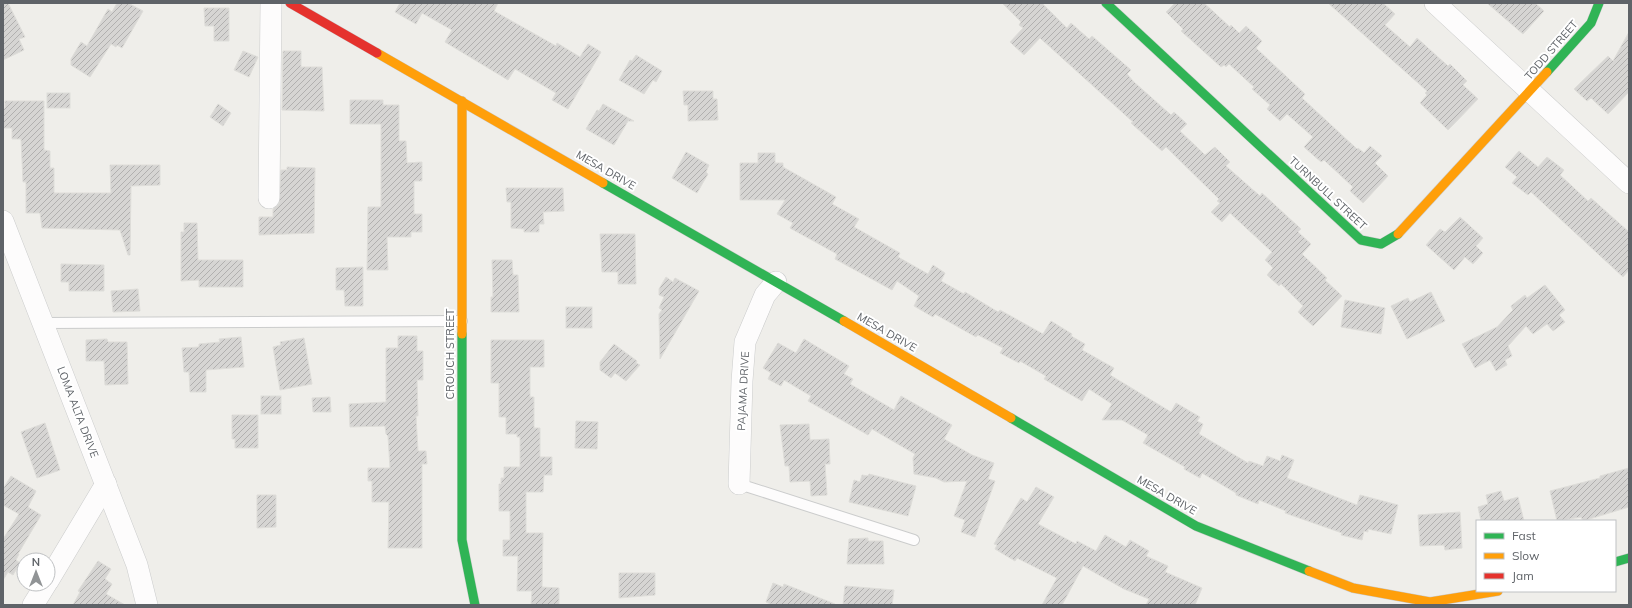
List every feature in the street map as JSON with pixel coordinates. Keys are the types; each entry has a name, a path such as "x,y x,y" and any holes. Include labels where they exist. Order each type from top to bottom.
{"main road":[{"name":"MESA DRIVE","path":"290,3 776,282 1196,526 1353,588 1411,602 1430,602 1492,592"},
{"name":"TURNBULL STREET","path":"1106,3 1361,240 1381,244 1397,235 1531,91"},
{"name":"TODD STREET","path":"1531,91 1591,23 1599,3"},
{"name":"CROUCH STREET","path":"462,101 462,540 475,605"},
{"path":"1616,562 1629,558"}],"street":[{"path":"269,198 271,3"},
{"path":"1435,3 1629,182"},
{"name":"LOMA ALTA DRIVE","path":"3,221 137,565 147,605"},
{"name":"PAJAMA DRIVE","path":"739,484 742,381 745,342 765,295 776,282"},
{"path":"56,568 106,484"},
{"path":"33,605 41,592"}],"lane":[{"path":"44,323 462,321"},
{"path":"739,484 914,540"}],"building":[{"path":"3,3 8,3 25,37 19,39 24,50 3,60"},
{"path":"117,3 128,3 143,11 122,48 111,44 90,77 71,65 71,59 81,42 87,46 108,9 112,12"},
{"path":"400,3 498,3 494,11 556,46 557,43 580,57 588,44 601,52 568,109 552,100 556,93 515,69 508,80 445,42 452,30 422,13 416,24 395,12"},
{"path":"1002,3 1042,3 1067,28 1071,23 1089,39 1092,36 1131,70 1127,74 1134,82 1171,115 1174,112 1187,124 1180,131 1205,155 1215,147 1230,162 1226,166 1260,196 1262,193 1301,229 1298,232 1311,244 1302,254 1327,278 1325,280 1342,296 1313,326 1298,312 1303,306 1281,284 1279,286 1267,275 1273,268 1265,260 1272,252 1230,213 1222,222 1211,212 1220,203 1217,201 1219,199 1166,147 1162,151 1131,123 1133,122 1040,38 1024,55 1010,42 1023,28 1019,25 1021,22"},
{"path":"1175,3 1204,3 1230,27 1231,25 1239,33 1246,26 1262,41 1256,48 1305,94 1302,98 1357,149 1358,148 1364,153 1370,146 1382,156 1375,163 1388,176 1363,203 1350,191 1353,187 1324,160 1321,162 1304,147 1313,137 1287,114 1280,121 1267,109 1270,105 1252,89 1254,87 1229,64 1226,67 1224,65 1221,67 1181,31 1183,29 1166,12"},
{"path":"1328,3 1383,3 1395,14 1385,25 1410,47 1417,38 1448,66 1450,64 1467,81 1463,85 1478,99 1448,130 1420,103 1427,95 1425,93 1427,91"},
{"path":"1487,3 1535,3 1544,11 1523,34"},
{"path":"204,8 229,8 229,41 214,41 214,26 205,26"},
{"path":"1629,32 1629,92 1608,114 1591,98 1587,101 1574,89 1608,56 1613,61"},
{"path":"243,51 258,57 249,77 234,70"},
{"path":"283,51 301,51 301,67 322,67 324,111 282,110"},
{"path":"636,55 662,71 656,82 653,80 644,94 619,80 630,60 632,61"},
{"path":"683,91 713,91 713,99 717,99 718,120 688,121 688,105 684,105"},
{"path":"47,93 70,93 70,108 47,108"},
{"path":"350,100 383,100 383,105 399,105 399,141 406,141 407,163 422,162 422,181 414,181 414,214 422,214 422,232 411,232 411,237 387,237 388,270 367,270 368,207 381,207 381,124 350,124"},
{"path":"5,101 44,101 44,150 50,151 50,168 54,168 54,193 111,193 110,165 160,165 160,185 131,186 130,255 128,255 120,230 42,228 40,213 26,213 26,182 23,182 21,139 12,139 12,128 3,128 3,108 5,108"},
{"path":"218,104 231,113 223,126 210,117"},
{"path":"603,104 634,121 628,121 614,145 586,129 597,110 599,111"},
{"path":"1519,151 1538,167 1547,157 1564,170 1560,175 1588,201 1591,198 1629,232 1629,270 1623,277 1531,192 1528,195 1512,183 1517,177 1505,167"},
{"path":"686,152 709,165 706,172 708,174 697,193 672,178"},
{"path":"758,153 775,153 775,163 783,163 783,167 836,197 832,204 859,219 854,227 900,253 898,257 928,274 933,265 945,273 941,281 964,294 965,292 998,312 1000,310 1043,334 1051,321 1072,334 1071,336 1085,344 1082,350 1114,368 1110,375 1171,412 1176,403 1200,417 1197,421 1203,424 1199,434 1248,463 1249,461 1263,466 1267,456 1280,461 1282,455 1294,460 1287,478 1357,505 1360,495 1398,505 1391,534 1368,529 1368,532 1364,531 1362,540 1341,535 1342,533 1285,513 1286,511 1259,500 1258,504 1236,495 1236,493 1202,473 1200,478 1184,469 1185,467 1143,443 1148,435 1122,420 1102,420 1112,404 1089,389 1082,401 1044,379 1046,376 1020,361 1019,363 1000,353 1003,348 978,335 976,337 935,314 933,317 914,306 919,296 897,281 892,290 835,259 837,254 790,228 793,223 777,214 785,200 740,200 740,163 758,163"},
{"path":"287,167 315,168 314,233 259,235 259,217 273,217 273,209 279,204 281,170 287,170"},
{"path":"506,188 563,188 564,211 543,212 544,224 539,224 539,232 524,232 524,229 511,228 511,202 507,202"},
{"path":"1460,217 1483,238 1476,246 1483,253 1473,264 1465,257 1454,270 1426,245 1440,229 1445,232"},
{"path":"184,223 197,223 198,260 243,260 243,287 199,287 199,280 181,281 181,232 184,232"},
{"path":"600,234 635,234 636,284 618,284 618,272 602,272"},
{"path":"492,260 512,260 513,275 518,275 519,312 491,312 491,297 493,297"},
{"path":"61,264 104,265 104,291 69,291 69,282 61,282"},
{"path":"363,267 363,306 345,306 344,290 336,290 336,268"},
{"path":"666,277 673,282 675,278 699,291 660,359 659,314 662,310 659,308 664,297 659,295 659,289"},
{"path":"1545,285 1565,310 1559,315 1565,322 1553,331 1547,324 1533,334 1526,326 1508,346 1512,356 1505,360 1507,365 1496,371 1490,360 1475,368 1462,344 1497,327 1513,310 1511,306 1525,295 1527,298"},
{"path":"138,289 140,311 113,312 111,291"},
{"path":"1431,292 1445,321 1407,339 1391,306 1408,298 1410,302"},
{"path":"1345,300 1385,308 1381,334 1341,327"},
{"path":"566,307 592,307 592,328 566,328"},
{"path":"398,336 417,336 417,351 423,351 423,380 417,380 418,416 416,416 418,451 426,451 427,464 422,464 422,548 388,548 389,502 372,502 372,481 368,481 368,468 390,468 388,436 386,434 385,426 350,427 349,404 386,402 386,348 398,348"},
{"path":"241,337 244,367 206,370 206,392 190,392 189,372 184,372 182,348 199,347 199,344 220,342 219,339"},
{"path":"304,338 312,384 280,390 273,347 281,345 280,342"},
{"path":"107,339 108,342 127,342 128,384 105,385 104,361 86,361 86,340"},
{"path":"804,339 849,366 844,374 853,379 850,384 894,410 901,396 952,425 944,439 972,455 994,463 988,479 995,481 975,537 961,532 965,520 954,516 967,481 944,482 936,478 914,474 913,458 915,454 872,429 868,435 808,401 811,396 784,380 781,386 768,379 771,373 763,368 778,343 796,353"},
{"path":"491,340 544,340 544,367 530,367 530,397 534,397 534,428 540,428 540,457 552,457 552,475 544,475 543,492 526,492 526,533 543,533 542,587 559,588 559,605 531,605 532,591 517,591 518,556 503,556 503,540 510,540 510,511 499,511 499,484 501,484 501,478 504,478 504,467 520,467 520,437 517,437 517,434 506,434 506,417 499,417 499,383 491,383"},
{"path":"614,344 637,361 636,363 640,365 626,381 615,373 611,378 600,370 600,362"},
{"path":"261,396 281,396 281,414 261,414"},
{"path":"330,397 331,412 313,412 312,398"},
{"path":"232,415 258,415 258,448 235,448 235,439 232,439"},
{"path":"576,421 598,422 597,449 575,448"},
{"path":"45,423 60,470 37,478 21,432"},
{"path":"809,424 810,440 829,439 830,464 825,464 827,495 811,496 810,481 790,482 789,466 785,466 780,425"},
{"path":"1629,468 1629,507 1586,520 1582,520 1581,517 1557,520 1550,491 1600,478 1600,476"},
{"path":"869,474 916,486 908,516 849,502 854,480 860,482 862,475 868,476"},
{"path":"11,476 36,491 28,507 41,515 19,552 16,552 16,570 13,575 8,572 3,580 3,539 19,514 3,505 3,489"},
{"path":"1036,487 1054,497 1038,524 1076,544 1077,541 1096,551 1105,535 1126,547 1130,540 1149,551 1146,556 1168,566 1165,572 1202,588 1195,605 1146,605 1149,599 1124,589 1083,566 1062,605 1042,605 1057,578 1017,558 1015,561 995,549 997,545 994,544 1021,498 1027,502"},
{"path":"1501,491 1504,501 1518,497 1524,520 1481,520 1478,507 1488,504 1486,495"},
{"path":"257,495 276,495 276,527 257,528"},
{"path":"1460,512 1462,548 1445,550 1444,545 1420,546 1418,515"},
{"path":"868,538 868,541 883,541 884,564 847,564 849,539"},
{"path":"98,561 111,569 105,579 112,584 106,594 125,605 73,605 80,592 78,591"},
{"path":"619,573 655,573 655,595 619,598"},
{"path":"773,583 783,587 784,584 835,604 773,605 766,602"},
{"path":"845,586 894,590 892,605 843,605"}],"traffic: fast":[{"path":"1106,3 1361,240 1381,244 1398,234"},
{"path":"1547,72 1591,23 1599,3"},
{"path":"603,183 844,321"},
{"path":"462,334 462,540 475,605"},
{"path":"1011,418 1196,526 1309,571"},
{"path":"1616,562 1629,558"}],"traffic: slow":[{"path":"377,53 603,183"},
{"path":"1398,234 1547,72"},
{"path":"462,101 462,334"},
{"path":"844,321 1011,418"},
{"path":"1309,571 1353,588 1430,602 1492,592"}],"traffic: jam":[{"path":"290,3 377,53"}]}
